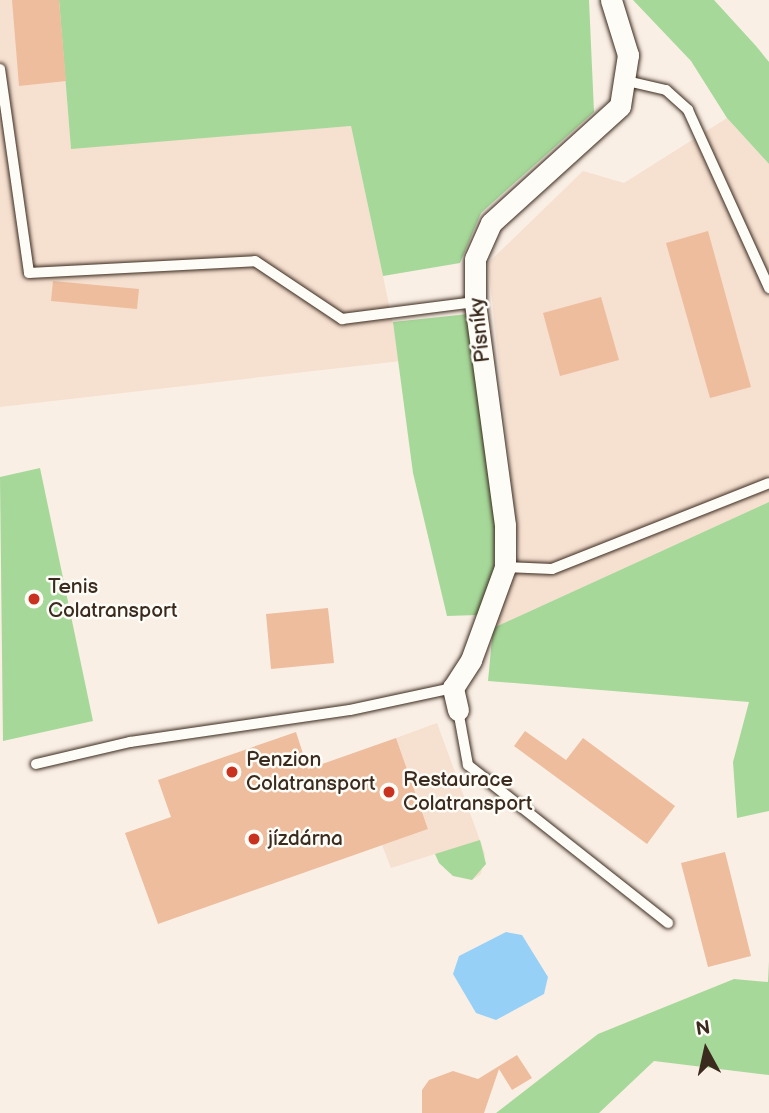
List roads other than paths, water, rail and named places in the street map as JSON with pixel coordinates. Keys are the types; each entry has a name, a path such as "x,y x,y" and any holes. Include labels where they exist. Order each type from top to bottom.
{"street":[{"name":"Písníky","path":"453,688 471,660 505,567 505,525 475,302 475,259 491,223 620,106 627,82 628,55 611,0"},
{"path":"453,688 458,710"}],"lane":[{"path":"0,69 29,273 255,261 342,319 475,302"},
{"path":"627,82 666,90 688,110 769,288"},
{"path":"505,567 552,569 769,483"},
{"path":"36,764 130,741 350,710 453,688"},
{"path":"458,710 468,765 668,923"}],"water":[{"path":"506,932 522,935 548,977 544,994 496,1020 476,1013 453,974 459,956"}],"place":[{"name":"Tenis Colatransport","path":"34,599"},
{"name":"Penzion Colatransport","path":"232,772"},
{"name":"Restaurace Colatransport","path":"389,792"},
{"name":"jízdárna","path":"254,839"}]}
